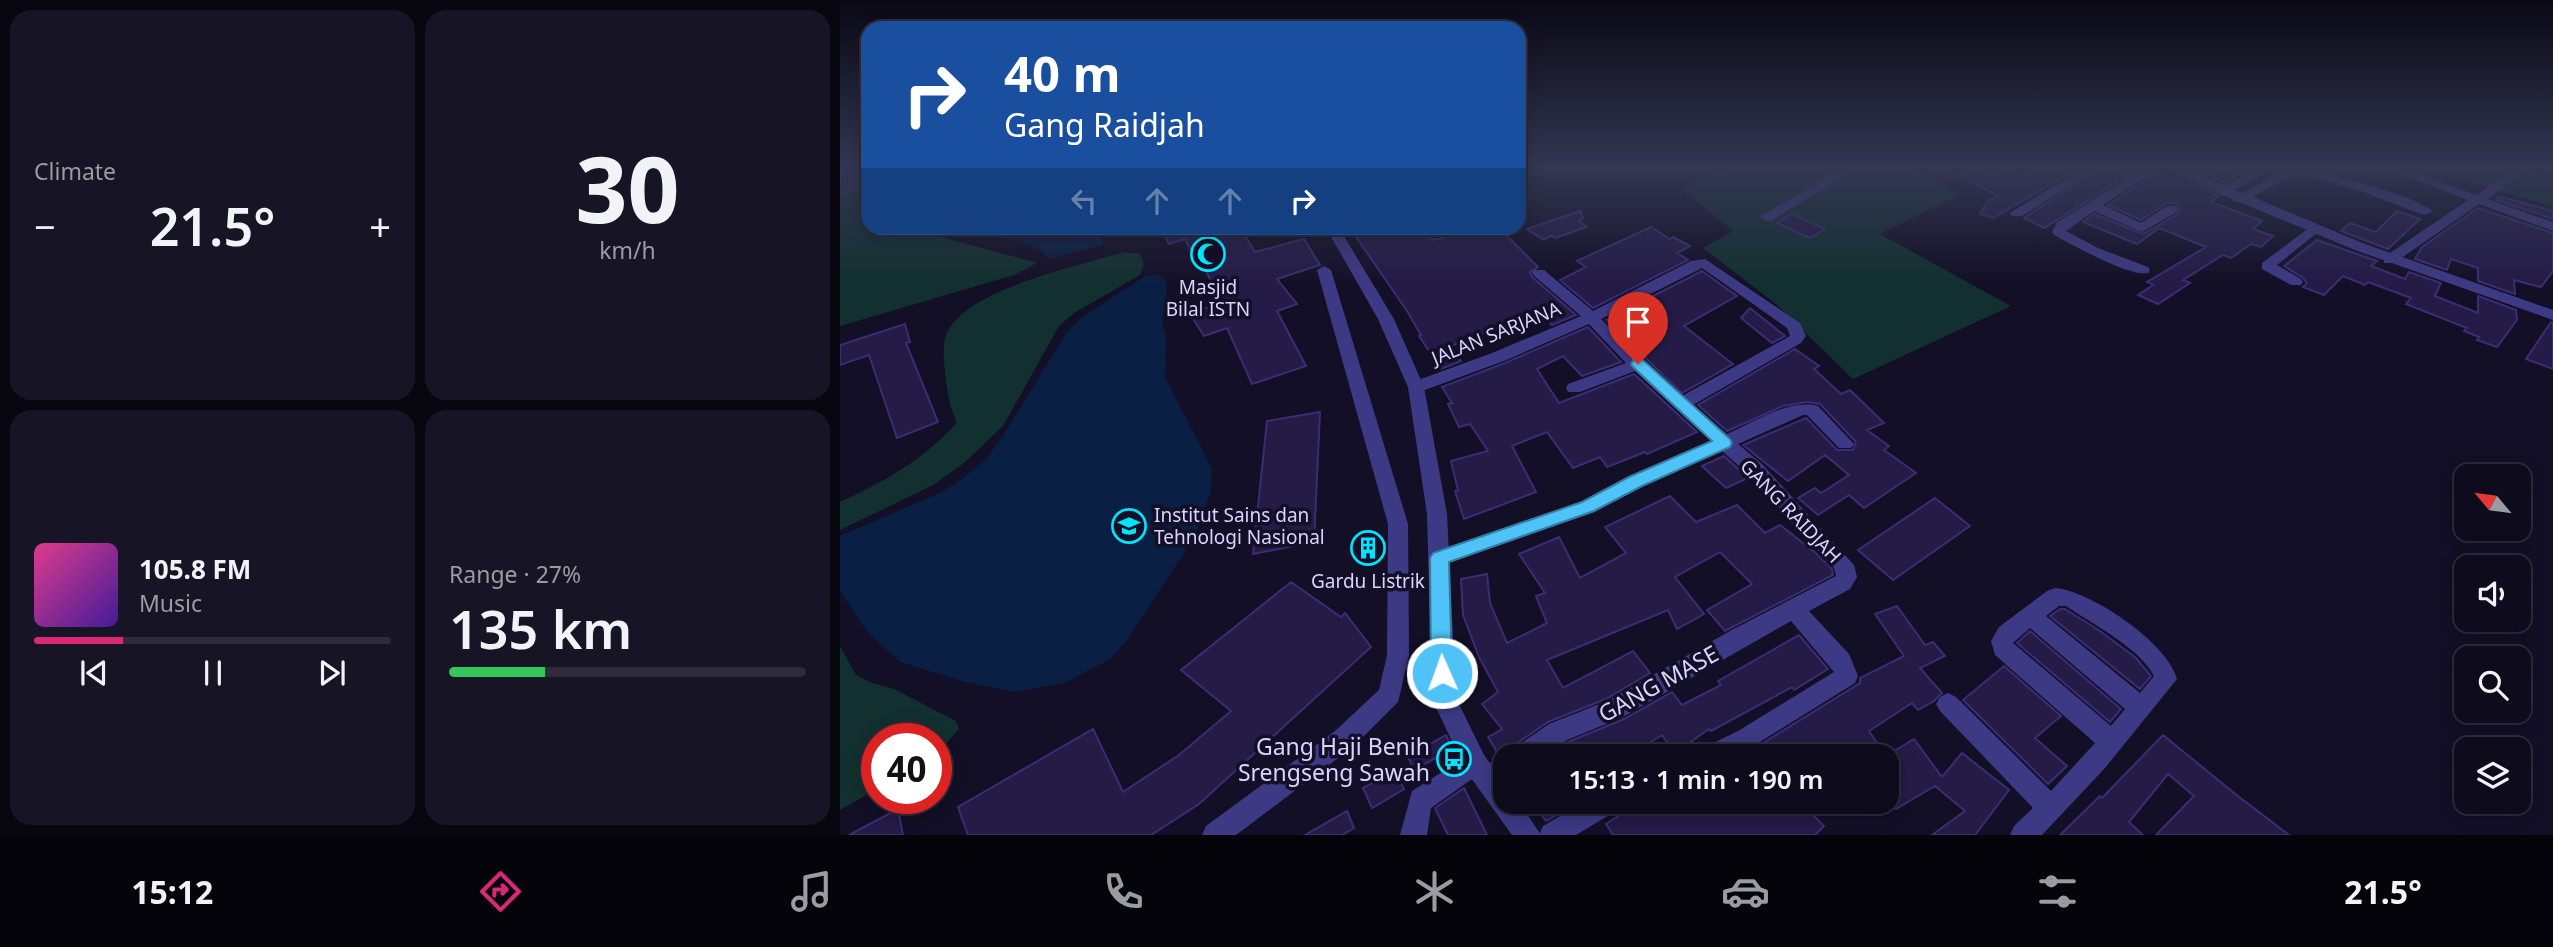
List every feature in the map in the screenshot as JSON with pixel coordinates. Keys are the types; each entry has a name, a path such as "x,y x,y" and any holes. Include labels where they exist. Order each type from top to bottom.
{"street":[{"path":"1767,217 1786,206"},
{"path":"2017,213 2029,206"},
{"path":"2143,271 2094,251 2059,232 2062,225 2094,206 2142,228 2172,209"},
{"path":"2258,206 2389,260 2553,315"},
{"path":"2413,206 2426,211"},
{"path":"2389,260 2471,206"},
{"path":"2500,206 2553,227"},
{"path":"2296,282 2267,266 2313,229"},
{"path":"1336,235 1386,320 1416,387 1437,514 1444,699 1528,835"},
{"name":"JALAN SARJANA","path":"1416,387 1498,357 1609,310 1700,262 1798,332 1795,340 1680,405"},
{"path":"1215,835 1344,739 1390,695 1398,655 1398,524 1324,270"},
{"path":"1539,273 1591,317 1680,405 1724,443 1807,409 1812,410 1845,444"},
{"path":"1574,388 1638,364"},
{"name":"GANG RAIDJAH","path":"1439,558 1588,507 1636,481 1724,443 1785,499 1844,565 1847,577 1843,583 1793,608"},
{"path":"2023,835 2141,708 2165,679 2166,672 2149,652 2070,598 2055,597 2007,634 2002,641 2003,648 2110,741"},
{"path":"1737,744 1847,676 1841,661 1793,608"},
{"name":"GANG MASE","path":"1540,744 1558,732 1615,709 1793,608"},
{"path":"2031,616 2141,708"},
{"path":"1948,704 2050,808"},
{"path":"1413,835 1419,823 1417,806 1421,800 1489,770"},
{"path":"1552,835 1587,814"}],"green space":[{"path":"840,206 861,206 861,235 937,235 1037,263 1014,275 840,326"},
{"path":"1703,206 1937,206 1880,234 2011,306 1853,379 1777,305 1703,248 1733,231"},
{"path":"1125,252 1140,254 1144,264 1140,275 1074,313 1059,326 1003,426 964,463 933,485 840,530 840,502 902,469 956,424 947,386 944,346 950,327 967,310 1019,284"},
{"path":"840,646 856,675 894,689 956,721 959,729 952,737 952,723 861,723 861,798 840,810"}],"water":[{"path":"991,235 1100,235 1104,244 1049,259 1031,245"},
{"path":"1156,274 1164,278 1167,286 1162,321 1166,336 1165,377 1212,469 1211,491 1195,536 1125,643 1110,659 1064,683 1014,692 965,682 900,662 869,634 840,591 840,536 942,492 966,476 987,458 1004,434 1067,332 1082,317 1144,277"}],"building":[{"path":"1985,206 2014,206 1993,218 1980,214"},
{"path":"2042,206 2079,206 2044,228 2024,218"},
{"path":"2110,206 2162,206 2141,220"},
{"path":"2179,206 2222,206 2262,221 2253,229 2273,236 2261,247 2251,244 2231,258 2223,255 2183,280 2190,283 2158,304 2138,295 2153,285 2147,282 2206,247 2159,228 2137,244 2083,222 2094,214 2143,234 2178,214"},
{"path":"2515,206 2535,206 2553,211 2553,219"},
{"path":"2478,208 2553,233 2553,271 2541,287 2514,280 2515,294 2478,281 2478,268 2451,259 2447,270 2415,259 2422,247"},
{"path":"1580,211 1583,218 1579,221 1587,227 1555,238 1552,235 1544,240 1527,229"},
{"path":"2397,211 2420,219 2388,249 2341,231 2350,223 2376,232"},
{"path":"1792,214 1825,229 1810,238 1777,223"},
{"path":"1651,227 1670,239 1673,237 1690,246 1677,253 1688,260 1593,308 1560,280 1586,267 1577,261"},
{"path":"1164,235 1244,235 1255,252 1304,239 1320,265 1277,279 1297,304 1277,311 1306,366 1252,384 1227,328 1204,336 1190,314 1220,303 1202,261 1197,262 1185,239 1169,244"},
{"path":"1355,235 1427,235 1431,240 1445,235 1506,235 1538,267 1530,272 1532,277 1576,315 1552,325 1538,311 1488,331 1451,346 1461,361 1441,369 1419,336 1421,335"},
{"path":"2317,240 2377,261 2371,266 2405,279 2409,272 2441,283 2435,296 2478,313 2478,296 2516,310 2517,320 2497,347 2477,340 2479,337 2464,331 2467,328 2406,304 2411,298 2368,282 2365,285 2343,276 2324,295 2303,287 2307,283 2303,278 2284,266"},
{"path":"1702,271 1737,296 1684,326 1733,364 1682,393 1606,320"},
{"path":"1750,308 1785,336 1772,343 1741,318"},
{"path":"2553,322 2553,369 2526,359"},
{"path":"905,324 910,342 906,343 938,422 897,438 869,355 840,365 840,345"},
{"path":"1588,327 1621,362 1582,376 1563,356 1537,369 1559,403 1634,374 1697,432 1647,454 1645,452 1607,467 1600,457 1573,468 1547,432 1512,446 1536,492 1464,519 1455,491 1458,490 1451,461 1488,451 1470,424 1459,427 1448,404 1452,403 1442,387"},
{"path":"1795,349 1819,366 1814,369 1841,394 1850,390 1884,423 1867,430 1889,446 1884,450 1916,473 1864,508 1849,495 1818,515 1798,498 1815,488 1821,493 1849,475 1825,455 1788,481 1743,445 1806,418 1837,450 1853,450 1856,442 1820,404 1807,402 1783,406 1727,431 1698,405"},
{"path":"1320,412 1314,542 1253,554 1267,421"},
{"path":"1724,456 1748,478 1726,488 1702,466"},
{"path":"1670,496 1696,522 1737,505 1765,533 1780,525 1817,554 1832,569 1833,575 1725,631 1707,610 1752,584 1720,552 1675,577 1704,614 1677,629 1668,610 1547,660 1563,688 1633,651 1650,673 1606,699 1548,722 1516,744 1493,745 1488,737 1502,729 1482,704 1498,692 1479,657 1463,615 1461,579 1487,574 1490,603 1507,643 1547,623 1536,596 1545,593 1519,554 1559,537 1580,578 1626,553 1605,527"},
{"path":"1935,498 1970,526 1893,580 1858,550"},
{"path":"1291,582 1341,617 1345,613 1371,647 1199,804 1151,835 968,835 958,807 1093,729 1123,792 1179,755 1231,711 1181,670"},
{"path":"1897,606 1925,645 1933,642 1945,656 1920,668 1942,693 1918,710 1912,703 1869,731 1878,744 1761,744 1860,683 1860,678 1904,656 1875,614"},
{"path":"2060,609 2065,609 2100,631 2136,658 2151,676 2140,689 2050,616"},
{"path":"2030,631 2121,709 2110,722 2017,643"},
{"path":"1799,635 1828,669 1794,690 1792,687 1711,731 1709,729 1688,744 1668,744 1662,735 1647,744 1565,744 1624,719 1672,692 1682,705 1721,685 1718,681"},
{"path":"2004,666 2061,716 2035,738 2067,766 2048,784 1963,700"},
{"path":"1446,735 1452,749 1414,770 1408,757"},
{"path":"2163,735 2289,835 2156,835 2194,796 2168,774 2129,822 2143,835 2060,835 2100,796 2102,798"},
{"path":"1914,739 1942,777 1962,753 2009,790 1975,835 1932,835 1965,811 1935,786 1899,807 1899,748"},
{"path":"1395,770 1404,789 1372,808 1363,788"},
{"path":"1464,788 1487,835 1448,835 1435,808"},
{"path":"1347,811 1354,828 1342,835 1305,835"},
{"path":"889,814 899,814 903,835 849,835"},
{"path":"1541,814 1559,814 1546,821"},
{"path":"1621,814 1814,814 1824,826 1815,835 1613,835 1606,824"}],"place":[{"name":"Masjid Bilal ISTN","path":"1208,254"},
{"name":"Institut Sains dan Tehnologi Nasional","path":"1129,526"},
{"name":"Gardu Listrik","path":"1368,548"},
{"name":"Gang Haji Benih Srengseng Sawah","path":"1454,759"}],"route":[{"path":"1442,673 1439,558 1588,507 1636,481 1724,443 1638,364"}]}
